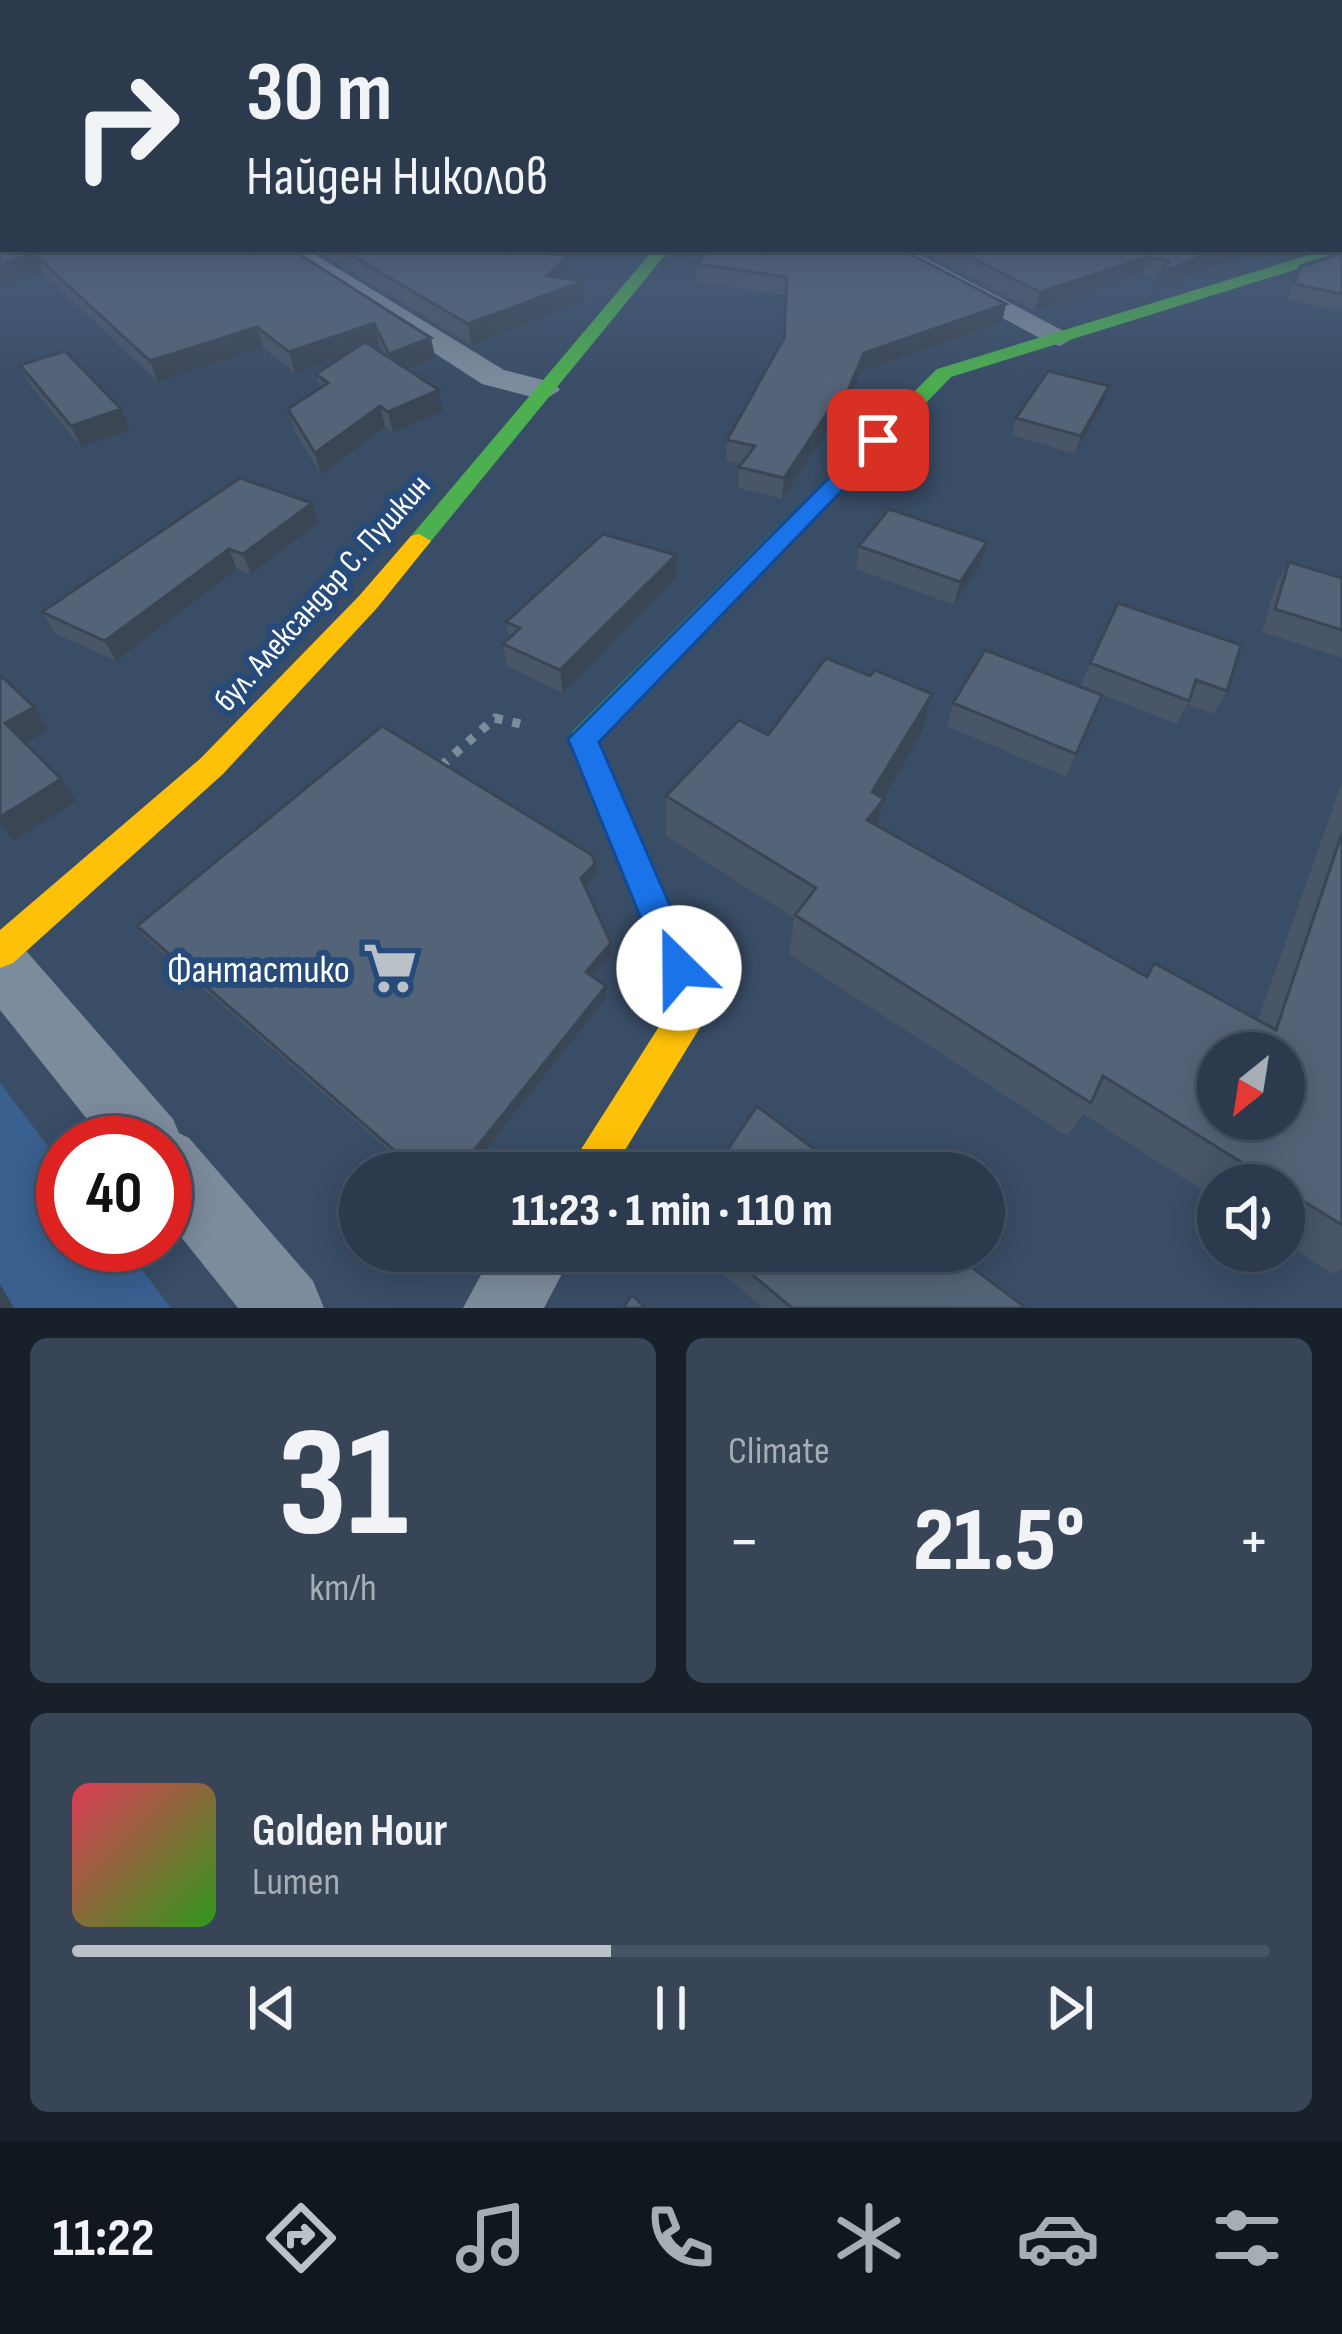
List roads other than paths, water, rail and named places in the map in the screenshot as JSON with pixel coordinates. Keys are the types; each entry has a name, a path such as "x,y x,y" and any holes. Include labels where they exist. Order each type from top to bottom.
{"street":[{"path":"316,266 493,377 544,391"},
{"name":"бул. Александър С. Пушкин","path":"0,952 212,766 368,602 648,266"},
{"path":"921,266 1060,337"},
{"path":"600,1152 694,1006 583,739 944,374 1290,266"},
{"path":"0,964 127,1116"},
{"path":"192,1195 286,1308"},
{"path":"501,1308 524,1272"}],"place":[{"name":"Фантастико","path":"390,968"}]}
